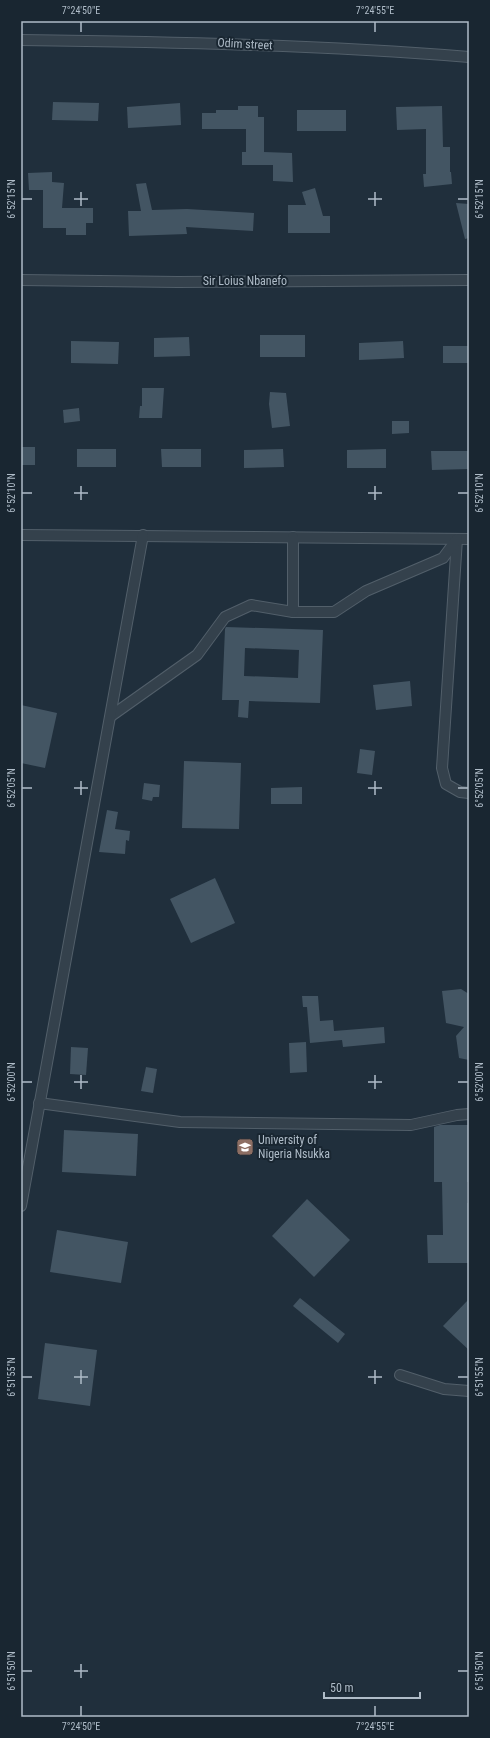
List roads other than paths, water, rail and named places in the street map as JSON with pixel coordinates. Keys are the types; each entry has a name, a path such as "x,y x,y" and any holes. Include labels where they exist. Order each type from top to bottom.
{"street":[{"name":"Odim street","path":"21,40 190,42 469,57"},
{"name":"Sir Loius Nbanefo","path":"21,280 194,282 469,280"},
{"path":"21,535 469,539"},
{"path":"21,1206 143,535"},
{"path":"294,537 294,612"},
{"path":"111,716 197,655 225,617 251,605 294,612 334,612 366,591 444,558 457,539"},
{"path":"457,539 442,768 446,784 460,792 469,793"},
{"path":"39,1103 180,1122 411,1125 457,1115 469,1114"},
{"path":"400,1375 444,1389 469,1391"}],"place":[{"name":"University of Nigeria Nsukka","path":"245,1147"}]}
